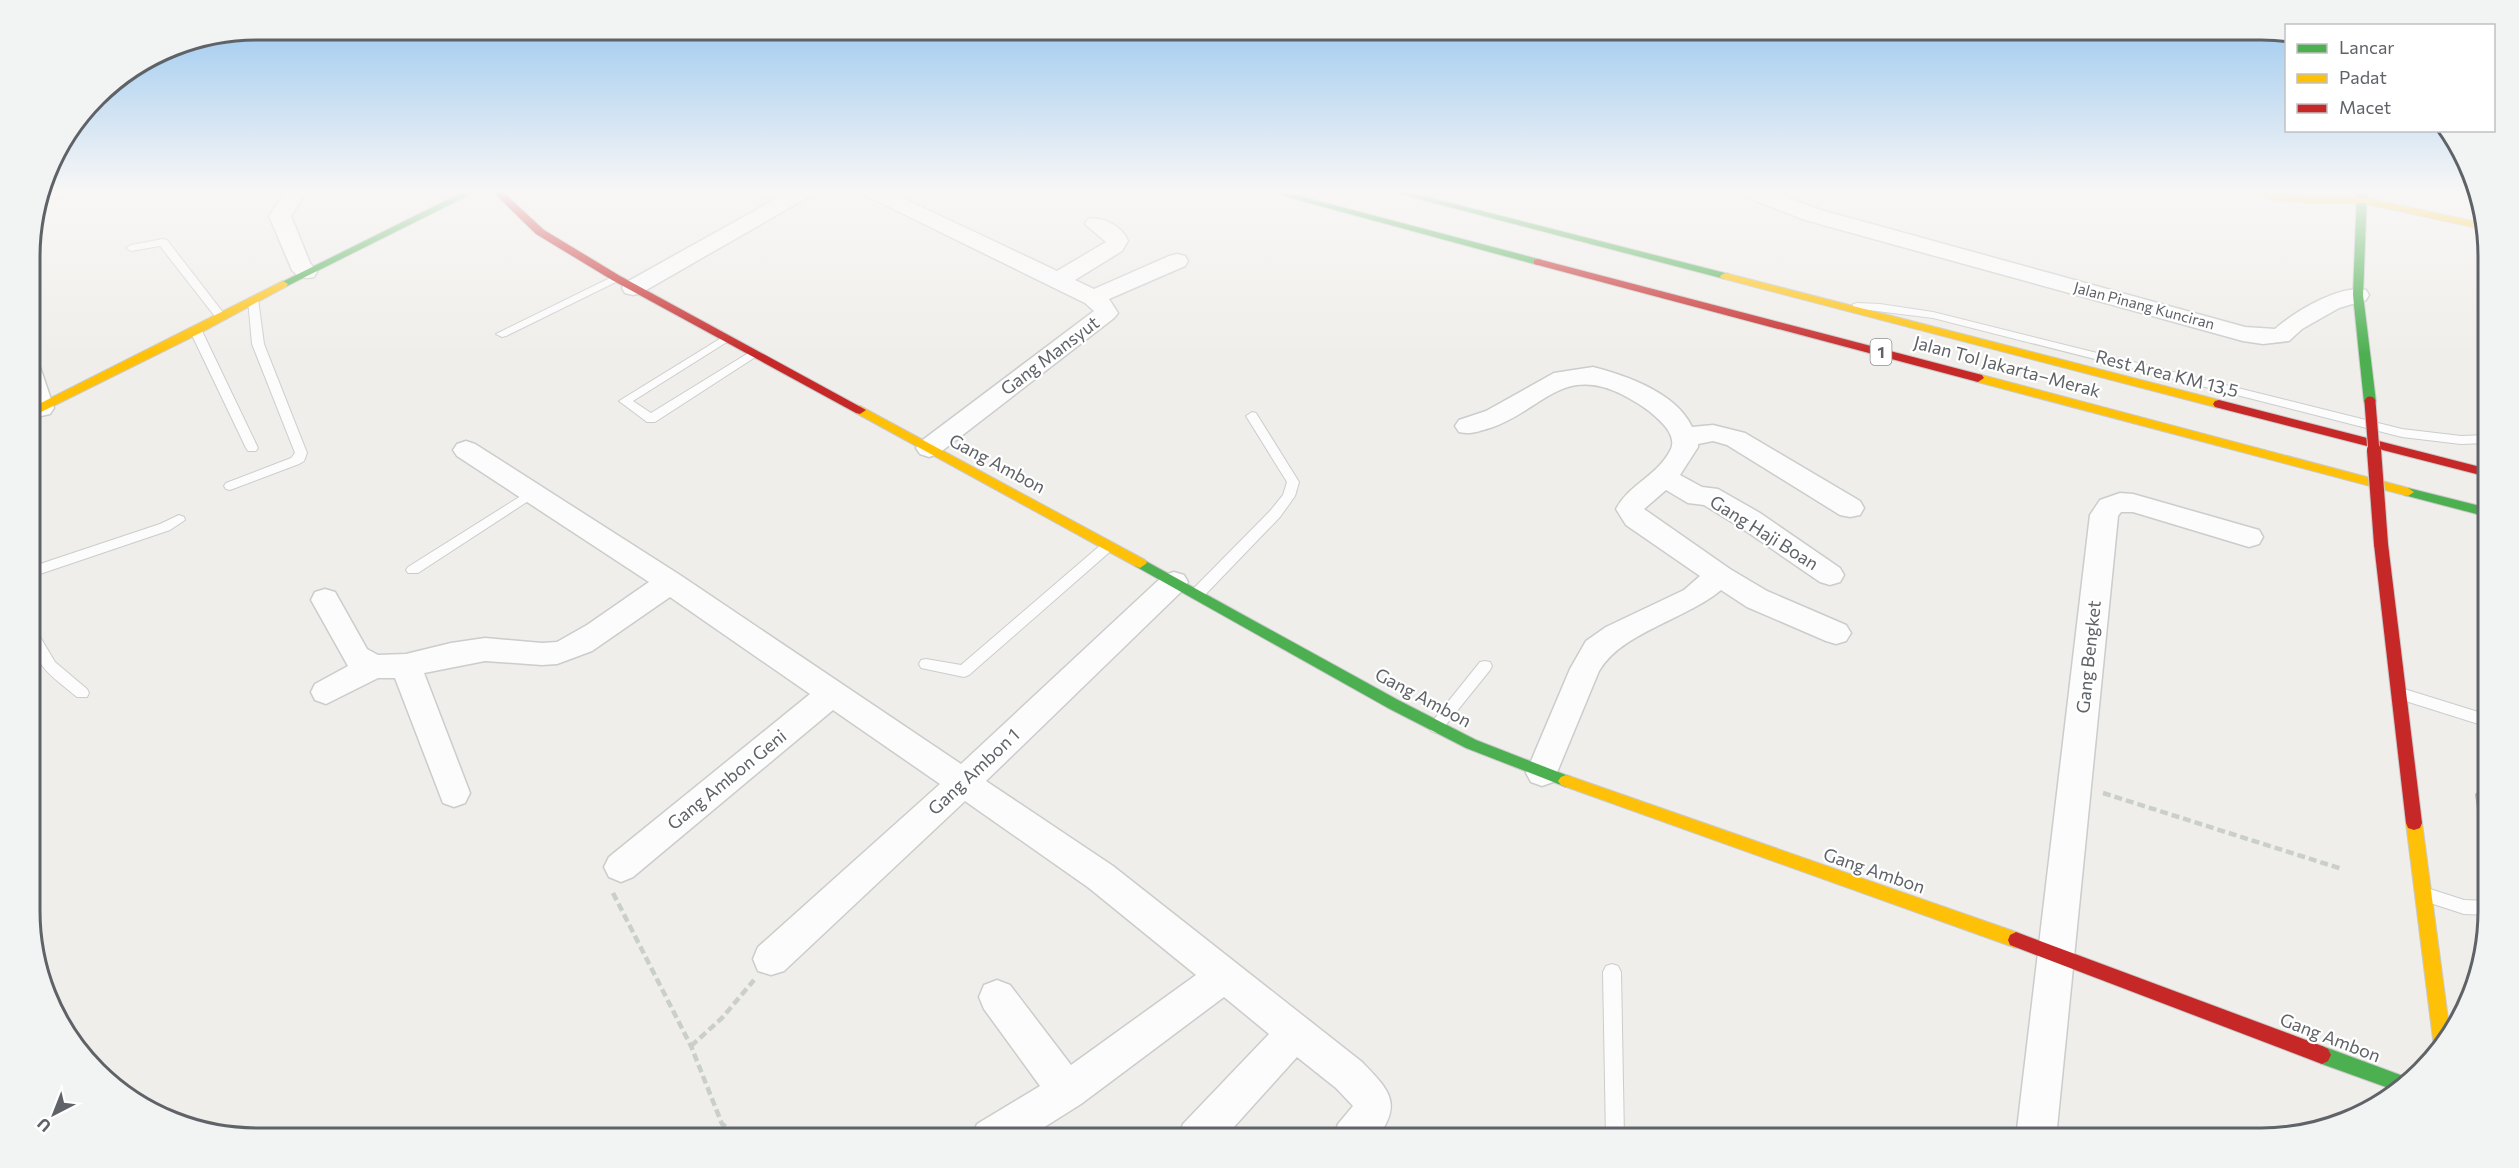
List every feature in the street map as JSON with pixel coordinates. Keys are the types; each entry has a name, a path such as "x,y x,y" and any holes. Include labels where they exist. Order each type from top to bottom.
{"main road":[{"path":"40,409 196,332 253,299 358,247"},
{"name":"Gang Ambon","path":"564,247 625,283 1186,588 1436,727 1507,760 2055,954 2394,1082"},
{"name":"Jalan Tol Jakarta–Merak","path":"1480,247 2478,510"},
{"name":"Jalan Tol Jakarta–Merak","path":"1612,247 2478,470"},
{"path":"2360,247 2358,295 2370,402 2381,544 2422,894 2441,1032"}],"street":[{"path":"292,247 300,266 306,272"},
{"path":"625,283 696,247"},
{"name":"Gang Mansyut","path":"929,448 1106,313 1104,307 1093,298 989,247"},
{"path":"1058,280 1113,247"},
{"name":"Jalan Pinang Kunciran","path":"1927,247 2243,334 2263,337 2281,336 2294,324 2331,303 2358,295"},
{"path":"1093,298 1177,261"},
{"path":"1468,426 1495,417 1563,378 1593,375 1622,385 1655,402 1677,422 1684,437 1685,447 1665,478 1634,501 1630,509 1635,518 1757,599 1836,633"},
{"path":"1684,437 1713,433 1736,439 1850,508"},
{"path":"466,450 670,582 1122,893 1349,1075 1370,1097 1373,1111 1360,1128"},
{"name":"Gang Haji Boan","path":"1665,478 1697,496 1709,496 1830,575"},
{"name":"Gang Bengket","path":"2037,1128 2055,954 2077,785 2104,515 2108,506 2116,502 2133,503 2249,537"},
{"path":"1542,773 1585,669 1597,649 1616,635 1694,597 1720,576"},
{"path":"326,692 373,667 406,666 468,651 498,649 541,654 558,653 577,645 670,582"},
{"name":"Gang Ambon 1","path":"771,959 963,783 1186,588"},
{"path":"325,600 356,657 373,667"},
{"path":"406,666 454,793"},
{"name":"Gang Ambon Geni","path":"621,867 832,693"},
{"path":"1007,1128 1067,1091 1225,975"},
{"path":"997,997 1067,1091"},
{"path":"1206,1128 1295,1032"}],"lane":[{"path":"131,248 139,247"},
{"path":"166,247 180,268 192,279 221,317"},
{"path":"502,334 625,283"},
{"path":"230,486 295,461 300,458 301,453 258,344 253,299"},
{"name":"Rest Area KM 13,5","path":"1846,306 1880,307 1933,315 2402,433 2461,440 2478,439"},
{"path":"196,332 252,448"},
{"path":"726,338 625,401 651,418 754,354"},
{"path":"1186,588 1275,514 1289,496 1293,482 1252,416"},
{"path":"413,570 532,493"},
{"path":"40,569 179,520"},
{"path":"926,664 964,671 1108,546"},
{"path":"40,649 50,666 82,693"},
{"path":"1436,727 1485,666"},
{"path":"2398,693 2478,718"},
{"path":"2422,894 2464,907 2478,908"},
{"path":"1612,972 1615,1128"}],"path":[{"path":"2077,785 2342,869"},
{"path":"621,867 614,882 613,896 691,1046 722,1124 729,1128"},
{"path":"691,1046 723,1018 771,959"}],"traffic: fast":[{"path":"283,284 359,247"},
{"path":"1480,247 1538,262"},
{"path":"1610,247 1725,276"},
{"path":"2360,247 2358,295 2370,402"},
{"path":"2408,492 2478,510"},
{"path":"1140,563 1393,704 1471,744 1566,781"},
{"path":"2322,1055 2394,1082"}],"traffic: slow":[{"path":"1725,276 2219,404"},
{"path":"40,409 196,331 283,284"},
{"path":"1978,378 2408,492"},
{"path":"860,410 1140,563"},
{"path":"1566,781 2016,940"},
{"path":"2414,823 2441,1032"}],"traffic: jam":[{"path":"564,247 616,278 860,410"},
{"path":"1538,262 1978,378"},
{"path":"2370,402 2381,544"},
{"path":"2219,404 2478,470"},
{"path":"2381,544 2414,823"},
{"path":"2016,940 2322,1055"}]}
